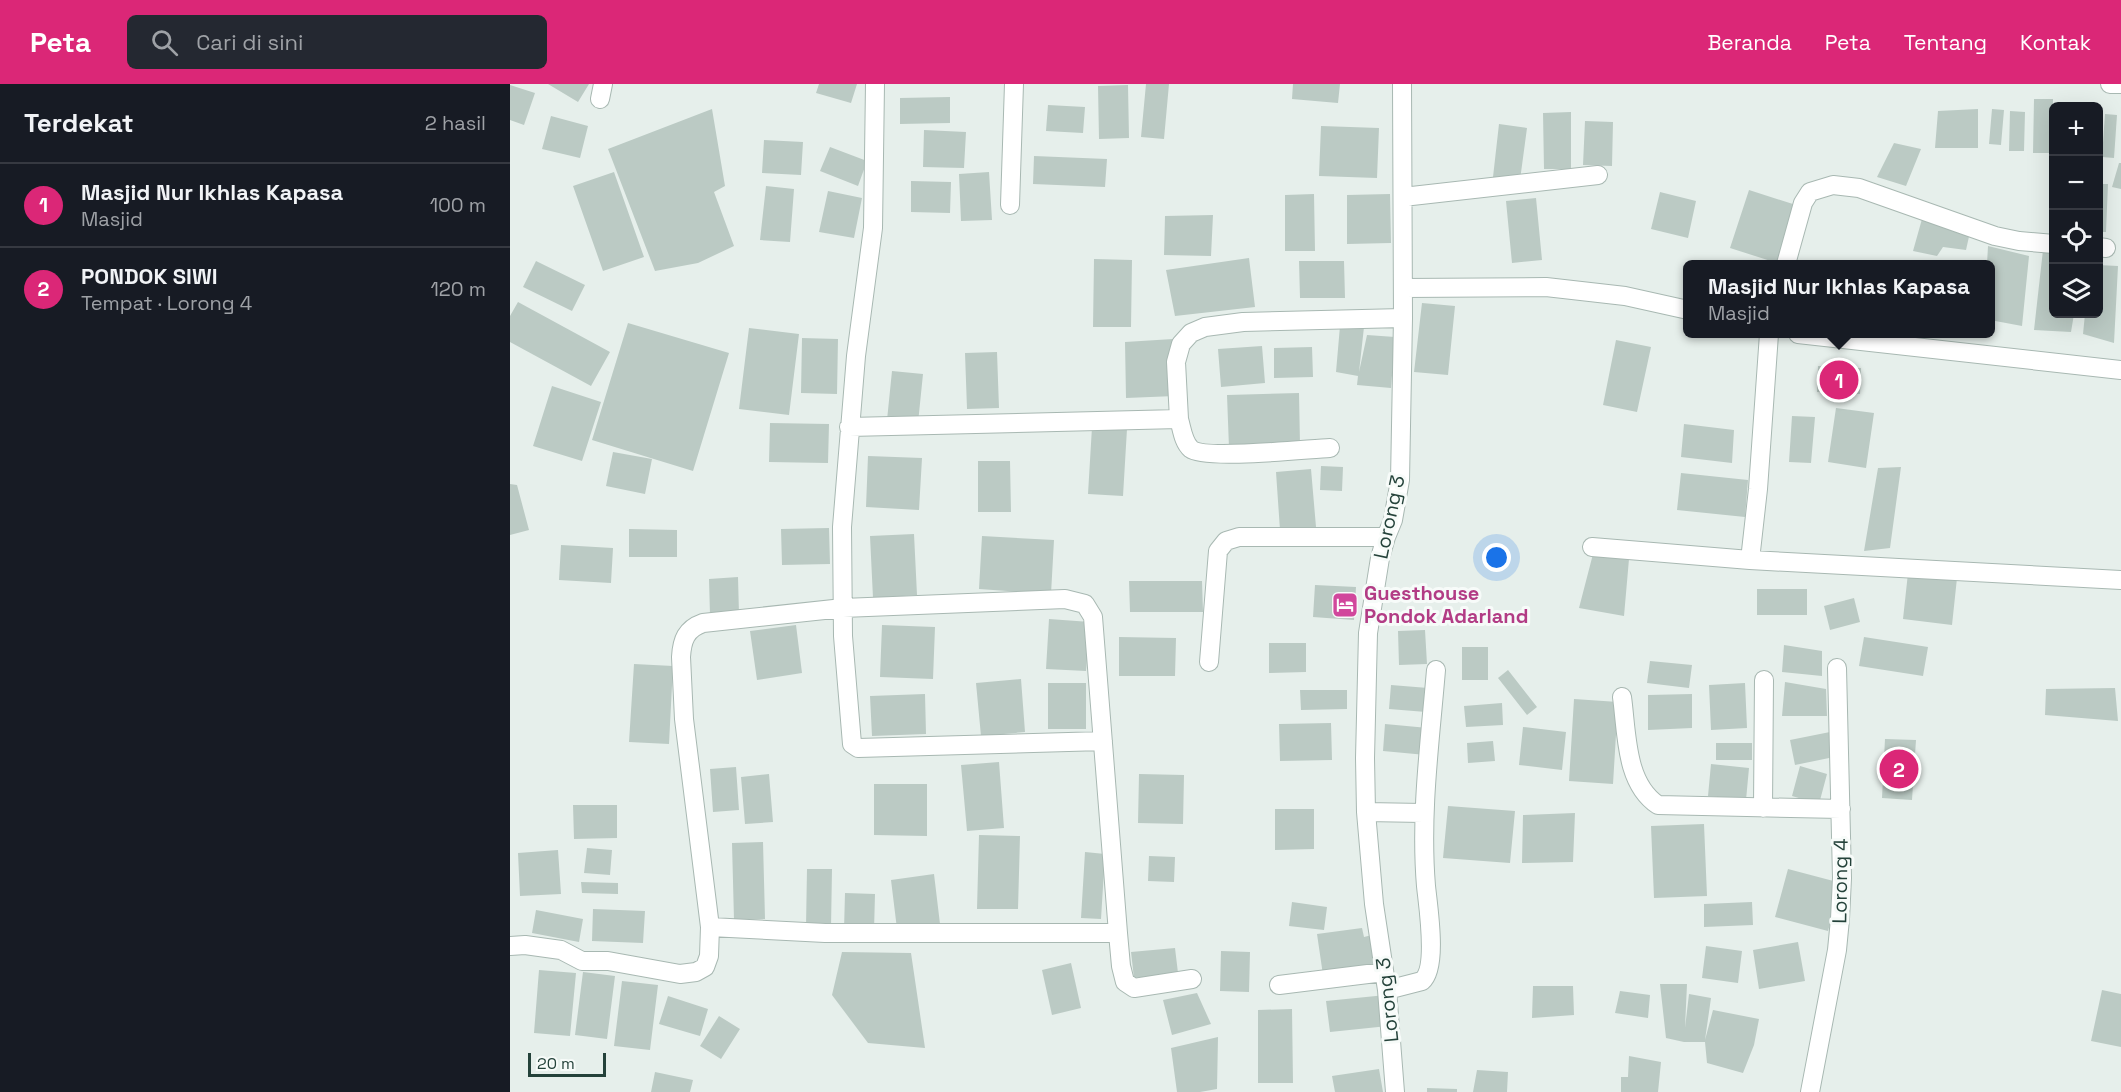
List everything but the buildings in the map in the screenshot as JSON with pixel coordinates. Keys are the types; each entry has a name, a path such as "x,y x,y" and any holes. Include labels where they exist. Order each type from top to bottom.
{"street":[{"path":"875,84 873,228 849,427 842,527 843,636 852,744 858,748 1103,741"},
{"path":"1010,205 1014,84"},
{"name":"Lorong 3","path":"1395,1092 1387,990 1374,904 1366,812 1368,633 1376,580 1400,490 1403,318 1402,84"},
{"path":"2110,84 2121,84"},
{"path":"1403,197 1599,175"},
{"path":"1787,260 1803,203 1810,192 1833,185 1866,190 1995,236 2028,243 2049,244"},
{"path":"1403,288 1558,288 1625,296 1683,309"},
{"path":"1330,447 1221,454 1196,452 1185,442 1179,419 1176,362 1181,344 1191,333 1205,327 1243,322 1403,318"},
{"path":"1750,560 1758,489 1768,338"},
{"path":"1842,338 2121,370"},
{"path":"849,427 1179,419"},
{"path":"1209,662 1218,552 1226,541 1239,537 1386,537"},
{"path":"1592,547 1750,560 2121,580"},
{"path":"510,946 525,945 561,950 582,961 608,961 680,974 703,970 707,964 710,927 684,719 681,657 687,633 692,627 703,623 843,608 1065,600 1082,602 1093,617 1118,933 1125,982 1134,988 1192,980"},
{"name":"Lorong 4","path":"1810,1092 1837,950 1840,919 1842,878 1837,668"},
{"path":"1387,990 1422,981 1427,974 1430,929 1423,850 1423,813 1436,670"},
{"path":"1763,808 1764,680"},
{"path":"1622,697 1633,769 1641,790 1647,798 1658,805 1841,809"},
{"path":"1366,812 1423,813"},
{"path":"710,927 825,933 1118,933"},
{"path":"1279,985 1384,972"}],"place":[{"name":"Masjid Nur Ikhlas Kapasa","path":"1839,380"},
{"name":"Guesthouse Pondok Adarland","path":"1345,605"},
{"name":"PONDOK SIWI","path":"1899,769"}]}
